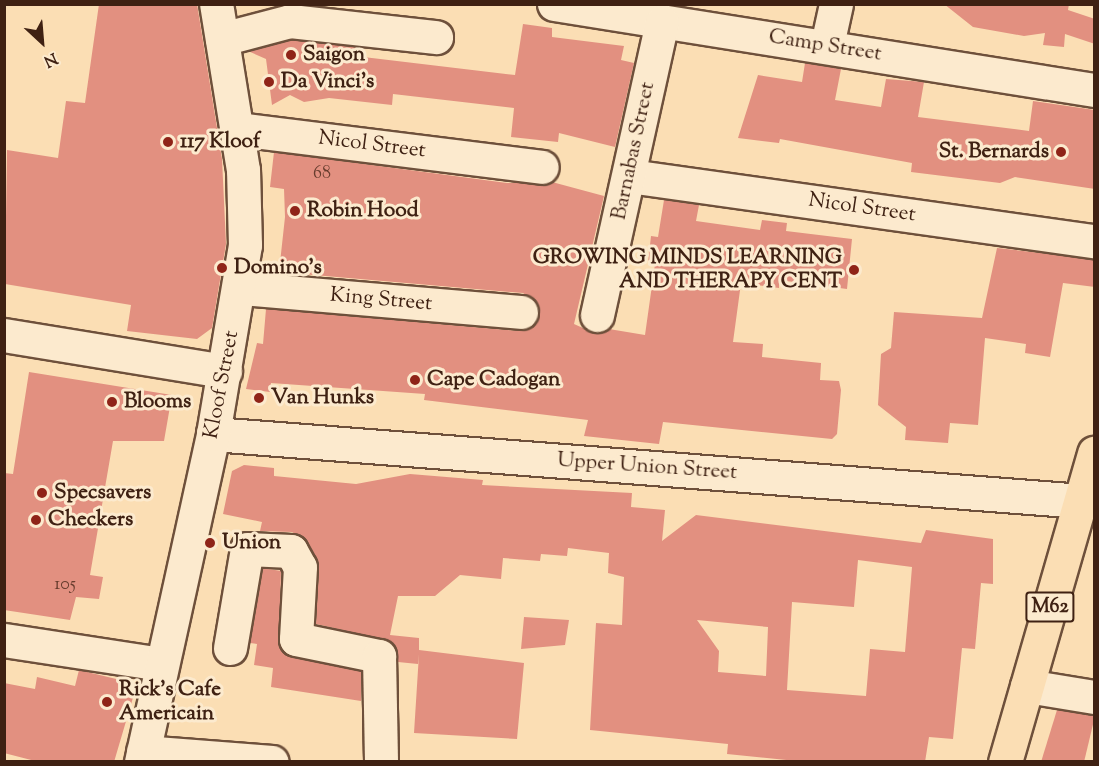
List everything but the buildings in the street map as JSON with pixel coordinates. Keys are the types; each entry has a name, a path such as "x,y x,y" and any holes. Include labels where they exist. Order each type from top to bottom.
{"main road":[{"name":"M62","path":"1005,762 1095,453"}],"street":[{"name":"Kloof Street","path":"142,757 213,434 241,288 246,210 237,129 216,4"},
{"name":"Camp Street","path":"554,4 826,45 1095,90"},
{"path":"826,45 836,4"},
{"path":"222,39 290,21 436,37"},
{"name":"Barnabas Street","path":"597,315 662,22"},
{"name":"Nicol Street","path":"237,129 542,167"},
{"name":"Nicol Street","path":"629,176 1095,241"},
{"name":"King Street","path":"241,288 520,312"},
{"path":"4,335 225,371"},
{"name":"Upper Union Street","path":"213,434 1081,501"},
{"path":"230,648 247,549 291,551 300,567 296,639 379,656 381,762"},
{"path":"4,640 161,663"},
{"path":"1027,686 1095,697"},
{"path":"142,757 272,762"}],"place":[{"name":"Saigon","path":"291,55"},
{"name":"Da Vinci's","path":"269,82"},
{"name":"117 Kloof","path":"168,142"},
{"name":"St. Bernards","path":"1061,152"},
{"name":"Robin Hood","path":"295,211"},
{"name":"Domino's","path":"222,268"},
{"name":"GROWING MINDS LEARNING AND THERAPY CENT","path":"854,270"},
{"name":"Cape Cadogan","path":"415,380"},
{"name":"Van Hunks","path":"259,398"},
{"name":"Blooms","path":"112,402"},
{"name":"Specsavers","path":"42,493"},
{"name":"Checkers","path":"36,520"},
{"name":"Union","path":"210,543"},
{"name":"Rick's Cafe Americain","path":"107,702"}]}
